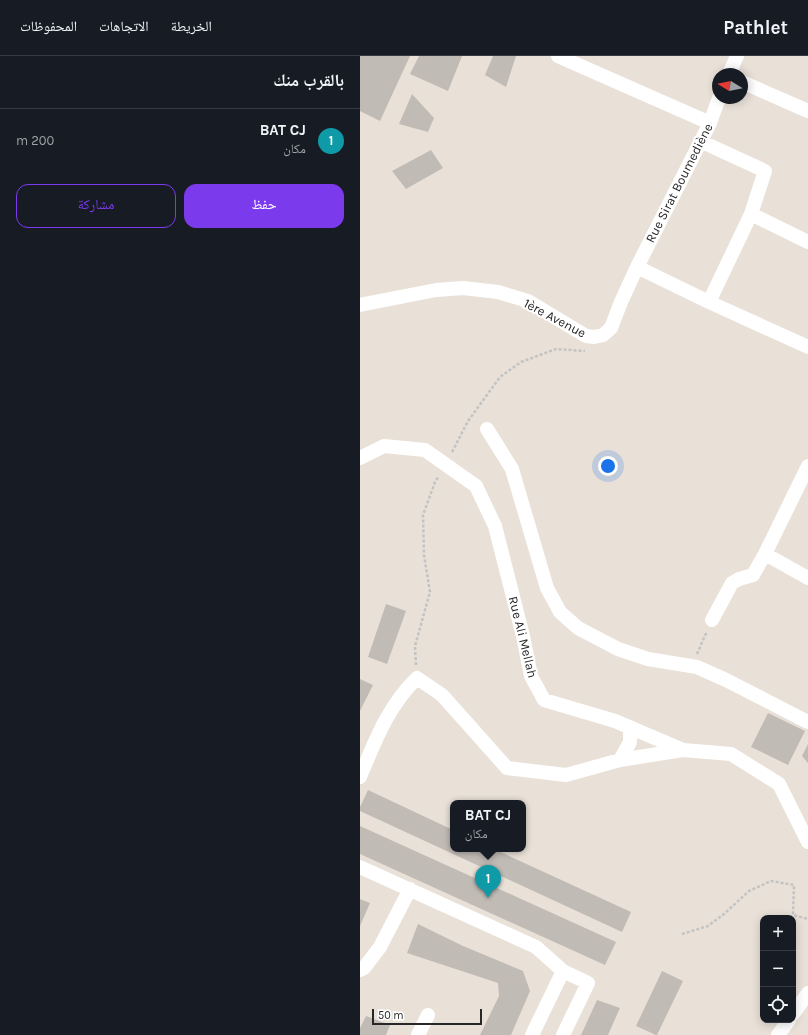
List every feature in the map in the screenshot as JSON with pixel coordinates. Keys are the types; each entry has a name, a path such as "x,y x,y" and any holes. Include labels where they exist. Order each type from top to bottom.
{"street":[{"path":"558,56 710,123"},
{"path":"732,68 737,56"},
{"path":"748,85 808,111"},
{"name":"Rue Sirat Boumediène","path":"637,267 710,123 717,104"},
{"path":"700,141 765,171 751,214 709,302"},
{"path":"751,214 808,242"},
{"path":"637,267 808,347"},
{"name":"1ère Avenue","path":"360,305 436,290 463,288 498,292 528,301 586,336 594,337 603,335 612,328 621,302 637,267"},
{"path":"487,429 512,469 547,588 560,612 578,628 618,648 648,660 692,666 726,680 808,722"},
{"name":"Rue Ali Mellah","path":"360,458 384,446 425,450 476,486 495,526 524,636 531,676 544,700 615,721 683,750 730,754 779,784 808,842"},
{"path":"712,620 732,583 739,579 753,575 765,554 808,466"},
{"path":"765,554 808,578"},
{"path":"360,777 384,720 405,689 417,678 442,696 507,768 566,774 620,760 683,750"},
{"path":"615,721 630,728 630,742 620,760"},
{"path":"360,867 536,946 563,971 588,983 563,1035"},
{"path":"360,970 364,968 380,947 410,889"},
{"path":"532,1035 563,971"},
{"path":"796,1010 808,993"},
{"path":"418,1035 428,1015"},
{"path":"778,1035 787,1023"}],"path":[{"path":"692,666 712,620"},
{"path":"682,934 708,926 724,914 749,891 771,881 794,885 793,915 808,919"}],"building":[{"path":"360,56 410,56 380,121 360,111"},
{"path":"419,56 462,56 448,91 410,74"},
{"path":"493,56 516,56 506,87 485,75"},
{"path":"412,94 434,118 428,132 399,124"},
{"path":"431,150 443,168 406,189 392,171"},
{"path":"386,604 406,611 387,664 368,657"},
{"path":"360,679 373,685 360,711"},
{"path":"768,713 805,731 788,765 751,747"},
{"path":"808,744 808,763 802,756"},
{"path":"368,790 450,829 450,852 501,852 631,912 622,932 360,811 360,807"},
{"path":"360,826 616,942 605,965 360,854"},
{"path":"360,899 370,903 360,926"},
{"path":"418,924 463,946 523,971 530,991 511,1035 480,1035 499,996 498,983 407,953"},
{"path":"662,971 683,981 656,1035 636,1026"},
{"path":"597,1000 620,1008 608,1035 581,1035"},
{"path":"366,1016 390,1025 386,1035 360,1035 360,1028"}],"place":[{"name":"BAT CJ","path":"488,898"}]}
